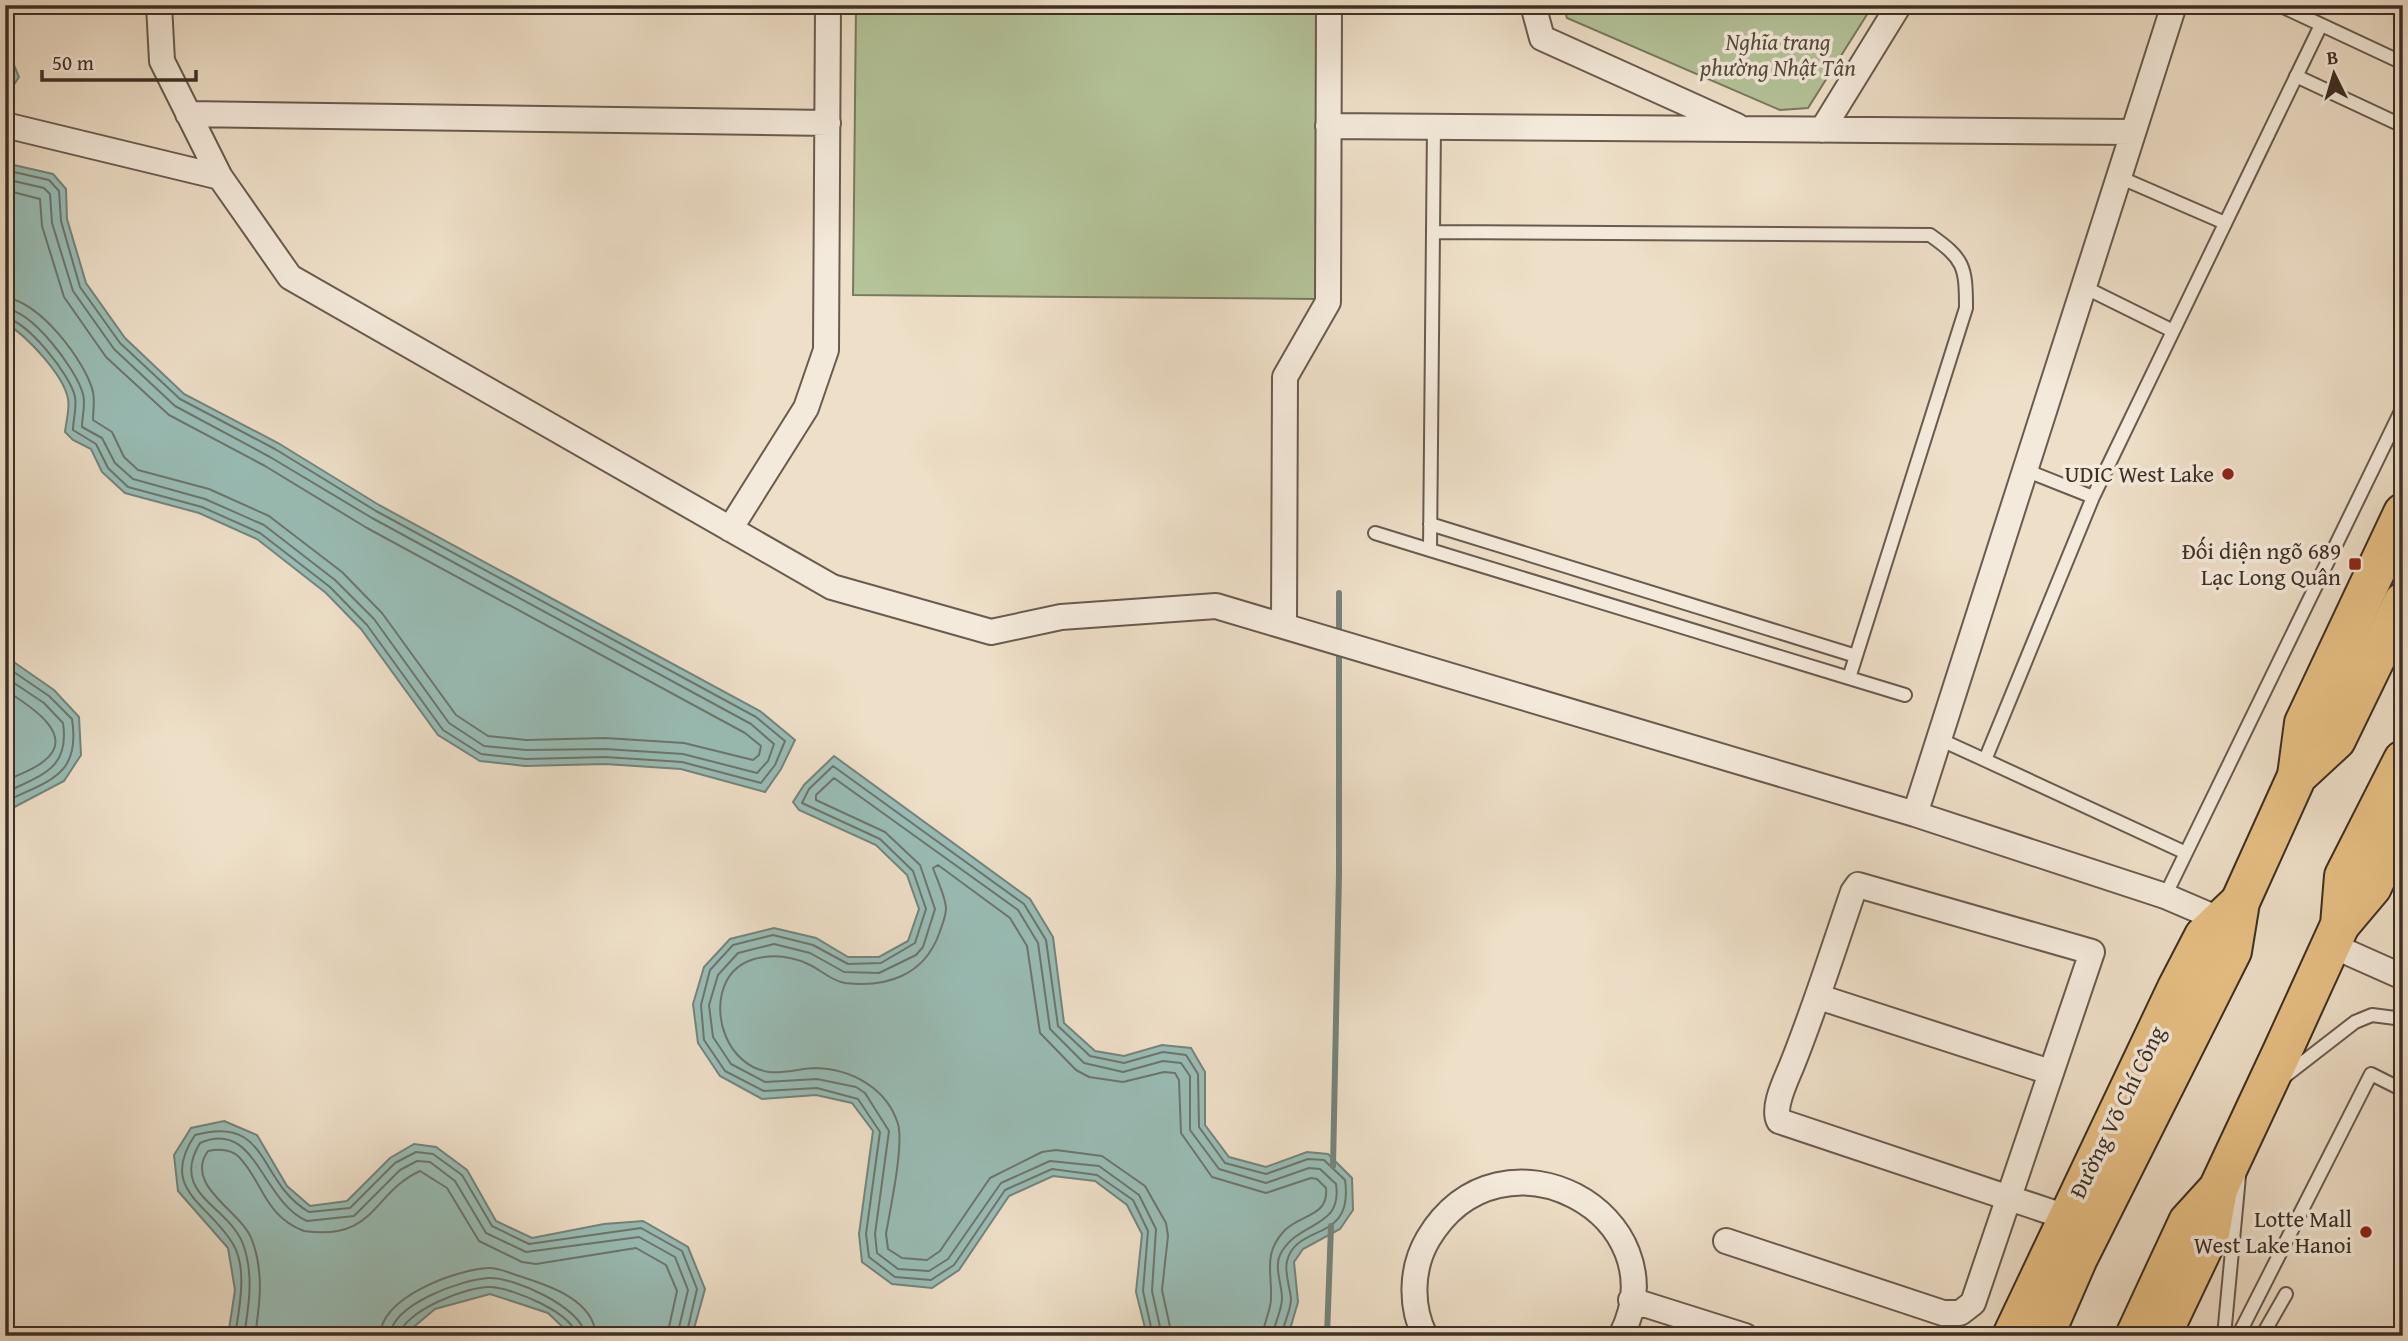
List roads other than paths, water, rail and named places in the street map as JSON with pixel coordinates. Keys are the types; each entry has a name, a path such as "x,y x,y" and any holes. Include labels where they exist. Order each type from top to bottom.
{"main road":[{"name":"Đường Võ Chí Công","path":"2012,1336 2066,1217 2177,988 2204,936 2231,911 2297,776 2305,723 2403,513"},
{"name":"Đường Võ Chí Công","path":"2297,776 2336,740 2403,602"},
{"path":"2335,935 2344,876 2403,760"},
{"path":"2161,1336 2210,1233 2218,1189 2335,935 2372,887 2403,820"},
{"name":"Đường Võ Chí Công","path":"2044,1336 2078,1258 2232,951 2231,911"},
{"path":"2135,1336 2188,1222 2218,1189"}],"street":[{"path":"159,5 162,61 220,177 290,277 832,587 990,632 1060,617 1216,606 1915,814 2165,896 2231,911"},
{"path":"730,529 806,408 826,350 828,5"},
{"path":"1284,625 1285,377 1328,302 1329,5"},
{"path":"1533,5 1542,38 1746,130"},
{"path":"1822,130 1899,5"},
{"path":"1915,814 2174,5"},
{"path":"188,114 828,123"},
{"path":"5,125 220,177"},
{"path":"1328,125 2133,132"},
{"path":"1726,1241 1943,1313 1959,1312 1973,1303 2008,1196 2050,1072 2092,952 1858,885 1853,892 1819,997 1776,1110 1779,1122 2008,1196 2066,1217"},
{"path":"2335,935 2403,977"},
{"path":"1819,997 2050,1072"},
{"path":"1425,1336 1418,1321 1414,1287 1421,1251 1440,1219 1469,1195 1504,1182 1542,1182 1577,1194 1606,1218 1626,1250 1633,1286 1628,1323 1621,1336"},
{"path":"1631,1300 1745,1336"}],"lane":[{"path":"2279,5 2403,63"},
{"path":"1985,760 2093,497 2321,25"},
{"path":"2296,76 2403,125"},
{"path":"1430,550 1434,125"},
{"path":"2119,177 2225,223"},
{"path":"1434,232 1930,235 1954,252 1966,275 1966,307 1849,678"},
{"path":"2084,287 2173,331"},
{"path":"2165,896 2403,407"},
{"path":"2025,470 2093,497"},
{"path":"1430,524 1856,656"},
{"path":"1375,533 1905,695"},
{"path":"1629,611 1636,588"},
{"path":"1939,739 2186,853"},
{"path":"2262,1094 2355,1022 2372,1015 2403,1019"},
{"path":"2238,1336 2371,1074 2403,1090"},
{"path":"2224,1336 2243,1133"},
{"path":"2262,1336 2286,1294"}],"water":[{"path":"5,44 19,77 11,89 5,89"},
{"path":"5,163 53,174 66,189 67,219 86,283 125,338 184,394 278,443 379,505 760,711 795,740 781,769 765,792 681,769 605,764 525,766 480,761 438,735 361,629 326,593 257,539 199,513 125,493 102,472 91,449 73,440 65,432 68,403 65,389 52,367 33,346 5,323"},
{"path":"5,656 54,690 79,717 81,755 64,781 5,812"},
{"path":"834,756 1030,899 1053,937 1064,1023 1095,1051 1124,1056 1162,1045 1191,1048 1205,1072 1205,1125 1229,1157 1266,1167 1307,1152 1328,1154 1352,1178 1353,1210 1340,1229 1303,1249 1294,1262 1298,1302 1288,1336 1147,1336 1136,1292 1142,1234 1127,1205 1095,1181 1053,1176 1009,1196 959,1270 932,1288 892,1284 862,1262 859,1234 873,1131 852,1103 816,1095 762,1099 720,1076 698,1043 693,1004 704,967 730,939 774,928 816,938 848,957 879,957 908,941 919,909 907,875 876,845 799,810 793,802 804,785"},
{"path":"224,1121 257,1135 287,1186 310,1206 347,1201 390,1158 414,1144 436,1147 467,1170 496,1221 532,1238 604,1224 643,1221 688,1247 705,1289 692,1336 572,1336 548,1313 490,1294 435,1309 403,1336 228,1336 235,1290 228,1248 178,1191 174,1155 191,1128"}],"waterway":[{"path":"1339,593 1339,638"},
{"path":"1333,1166 1339,874 1339,648"},
{"path":"1327,1336 1331,1226"}],"place":[{"name":"UDIC West Lake","path":"2228,474"},
{"name":"Đối diện ngõ 689 Lạc Long Quân","path":"2355,564"},
{"name":"Lotte Mall West Lake Hanoi","path":"2366,1232"}],"park label":[{"name":"Nghĩa trang phường Nhật Tân","path":"1778,55"}]}
